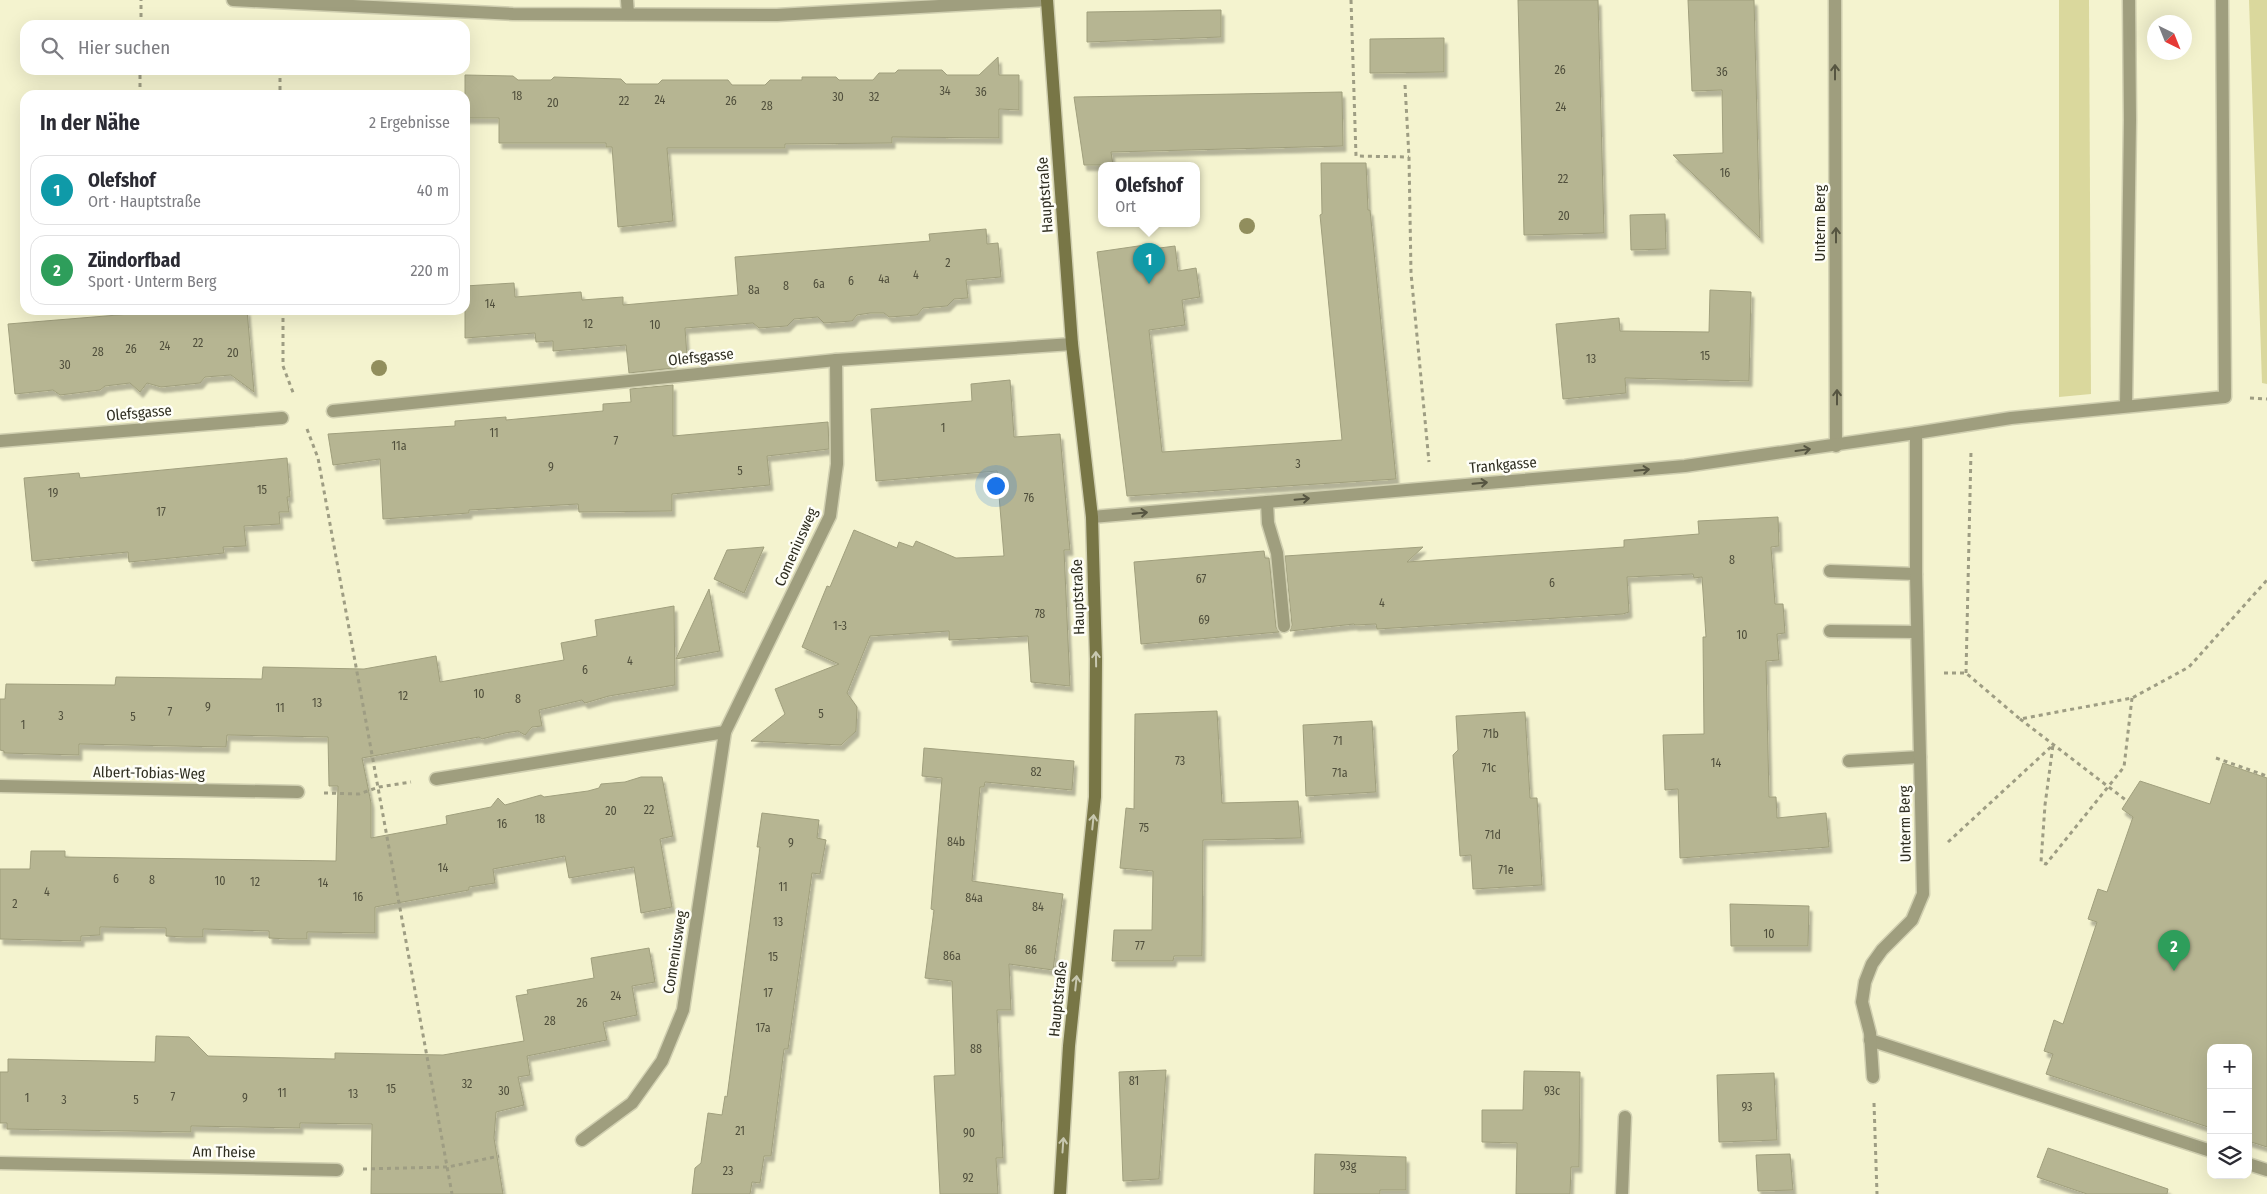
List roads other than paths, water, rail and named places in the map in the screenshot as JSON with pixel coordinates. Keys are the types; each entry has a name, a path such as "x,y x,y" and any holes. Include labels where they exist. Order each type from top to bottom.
{"main road":[{"name":"Hauptstraße","path":"1047,0 1072,344 1092,517 1096,660 1095,797 1069,1046 1060,1194"}],"street":[{"path":"233,0 513,14 778,15 1055,0"},
{"path":"626,0 628,14"},
{"name":"Unterm Berg","path":"1835,0 1836,446"},
{"path":"2126,406 2130,120 2129,0"},
{"name":"Trankgasse","path":"1092,517 1685,466 1836,446 1972,424 2126,406 2225,397 2222,0"},
{"name":"Olefsgasse","path":"333,411 836,360 1072,344"},
{"name":"Comeniusweg","path":"582,1140 632,1103 662,1061 683,1010 725,732 830,516 837,464 836,360"},
{"name":"Olefsgasse","path":"0,441 282,418"},
{"name":"Unterm Berg","path":"1873,1077 1870,1040 1862,1002 1866,982 1872,964 1895,936 1912,920 1923,894 1916,574 1916,433"},
{"path":"1267,502 1268,523 1277,553 1284,626"},
{"path":"1830,571 1916,574"},
{"path":"1830,631 1918,632"},
{"path":"436,779 725,732"},
{"path":"1849,761 1920,757"},
{"name":"Albert-Tobias-Weg","path":"0,786 298,792"},
{"path":"1870,1040 2207,1150"},
{"path":"1622,1194 1625,1117"},
{"name":"Am Theise","path":"0,1163 337,1170"},
{"path":"2252,1165 2267,1170"}],"place":[{"name":"Olefshof","path":"1149,284"},
{"name":"Zündorfbad","path":"2174,971"}]}
